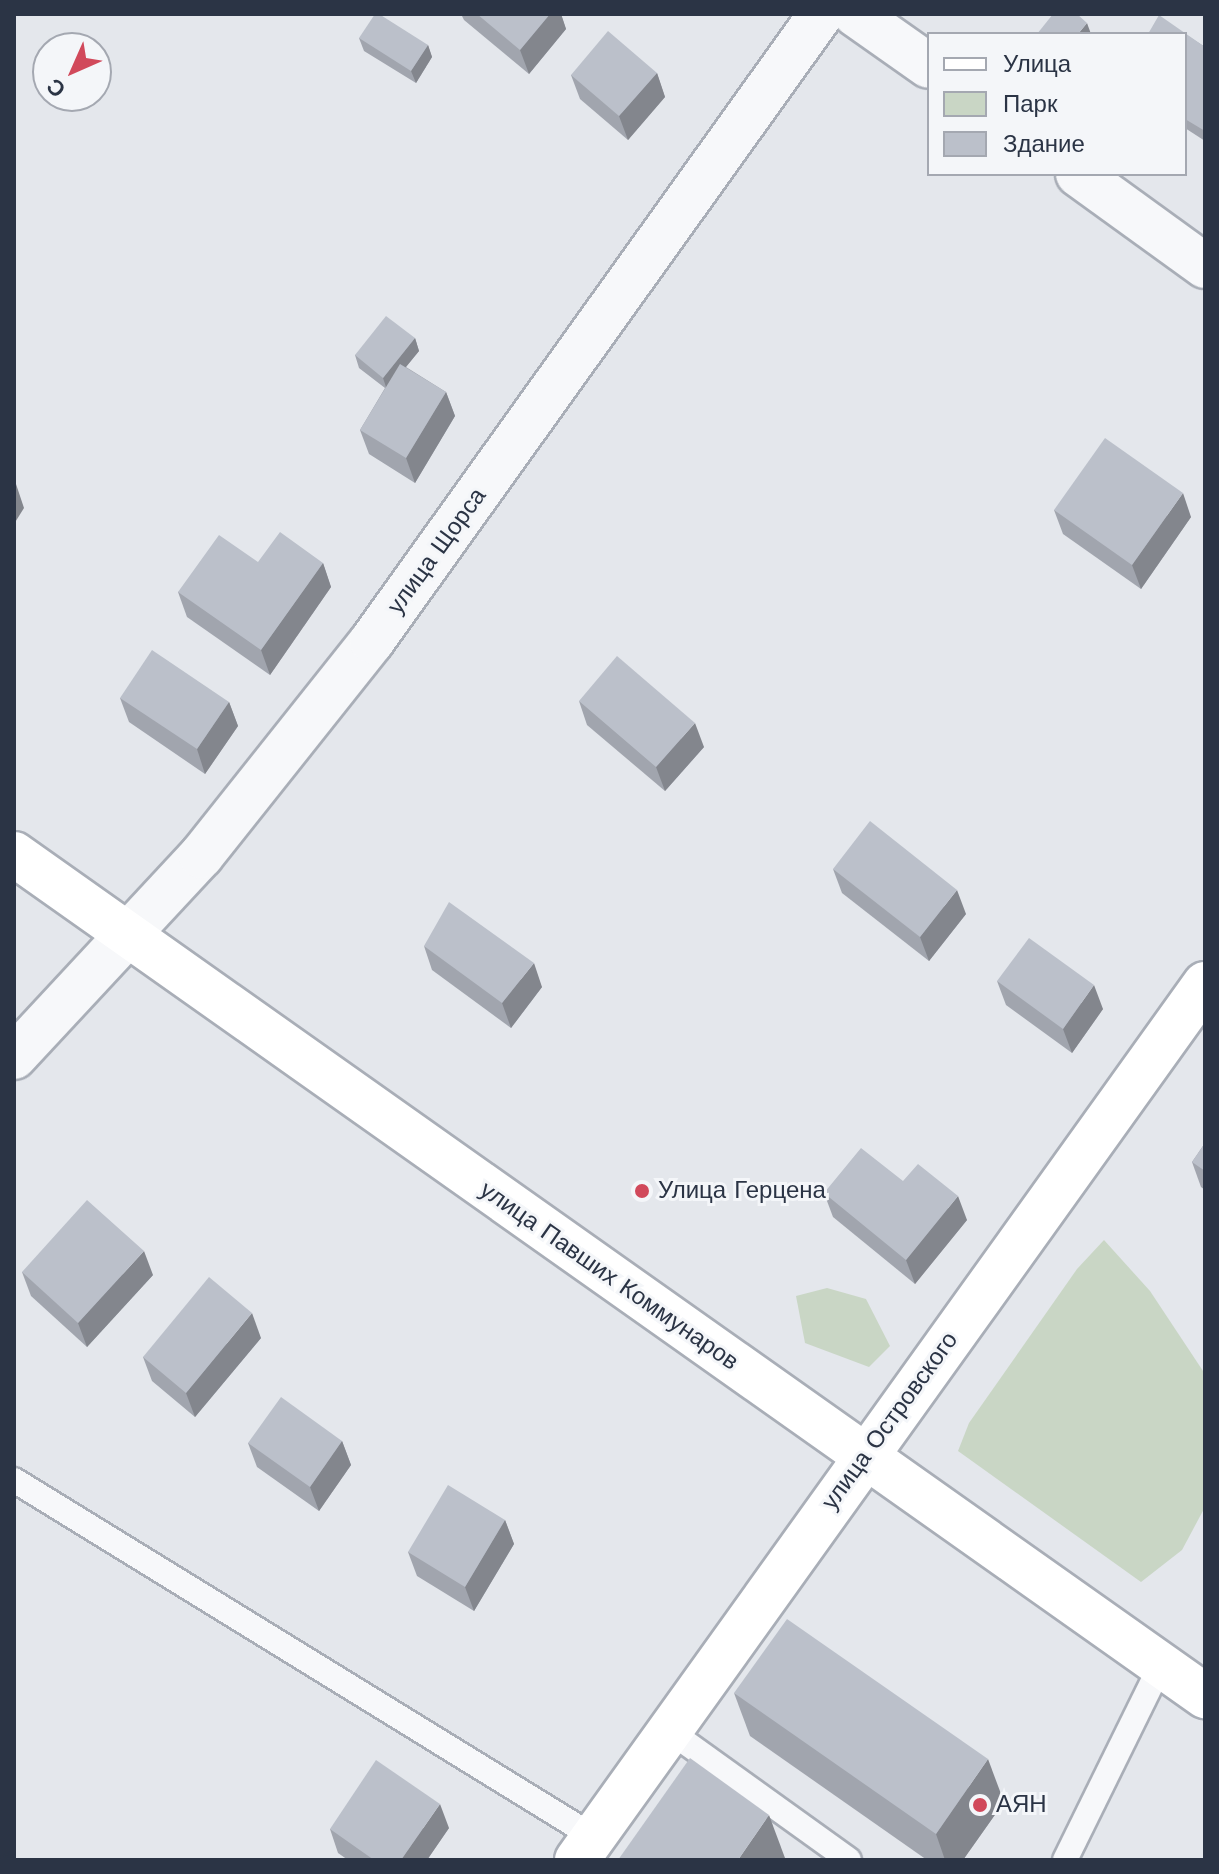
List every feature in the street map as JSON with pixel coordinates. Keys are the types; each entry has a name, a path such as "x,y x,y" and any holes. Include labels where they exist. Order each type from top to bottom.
{"street":[{"name":"улица Щорса","path":"14,1057 201,856 372,641 821,14"},
{"path":"855,14 927,65"},
{"path":"1081,176 1205,266"},
{"name":"улица Павших Коммунаров","path":"14,854 1205,1696"},
{"name":"улица Островского","path":"586,1848 863,1457 1205,984"}],"lane":[{"path":"14,1480 586,1848"},
{"path":"1065,1860 1161,1665"},
{"path":"671,1732 844,1859"}],"green space":[{"path":"1104,1240 1150,1291 1205,1374 1205,1507 1182,1550 1141,1582 958,1451 969,1423 1077,1269"},
{"path":"827,1288 866,1299 890,1346 869,1367 805,1343 796,1296"}],"building":[{"path":"375,14 428,45 411,71 359,38"},
{"path":"477,14 550,14 520,50"},
{"path":"1053,14 1077,14 1087,23 1080,32 1039,32"},
{"path":"1159,15 1183,32 1149,32"},
{"path":"608,31 657,73 619,116 571,75"},
{"path":"1187,34 1205,47 1205,131 1187,120"},
{"path":"386,316 415,338 383,378 355,355"},
{"path":"400,364 446,392 406,458 360,430"},
{"path":"1105,438 1183,493 1132,565 1054,510"},
{"path":"280,532 323,563 261,650 178,592 219,535 258,562"},
{"path":"152,650 229,702 197,749 120,698"},
{"path":"617,656 695,723 656,767 579,701"},
{"path":"870,821 957,890 920,937 833,869"},
{"path":"449,902 534,963 502,1003 424,946"},
{"path":"1029,938 1094,985 1063,1029 997,981"},
{"path":"1205,1143 1205,1171 1192,1162"},
{"path":"861,1148 903,1181 918,1164 958,1196 906,1260 824,1193"},
{"path":"87,1200 144,1251 78,1323 22,1272"},
{"path":"209,1277 252,1313 186,1393 143,1357"},
{"path":"281,1397 342,1441 310,1487 248,1443"},
{"path":"448,1485 505,1520 465,1587 408,1552"},
{"path":"787,1619 988,1759 936,1834 734,1693"},
{"path":"690,1758 769,1815 738,1860 618,1860"},
{"path":"376,1760 440,1804 401,1860 374,1860 330,1829"}],"place":[{"name":"Улица Герцена","path":"642,1191"},
{"name":"АЯН","path":"980,1805"}]}
